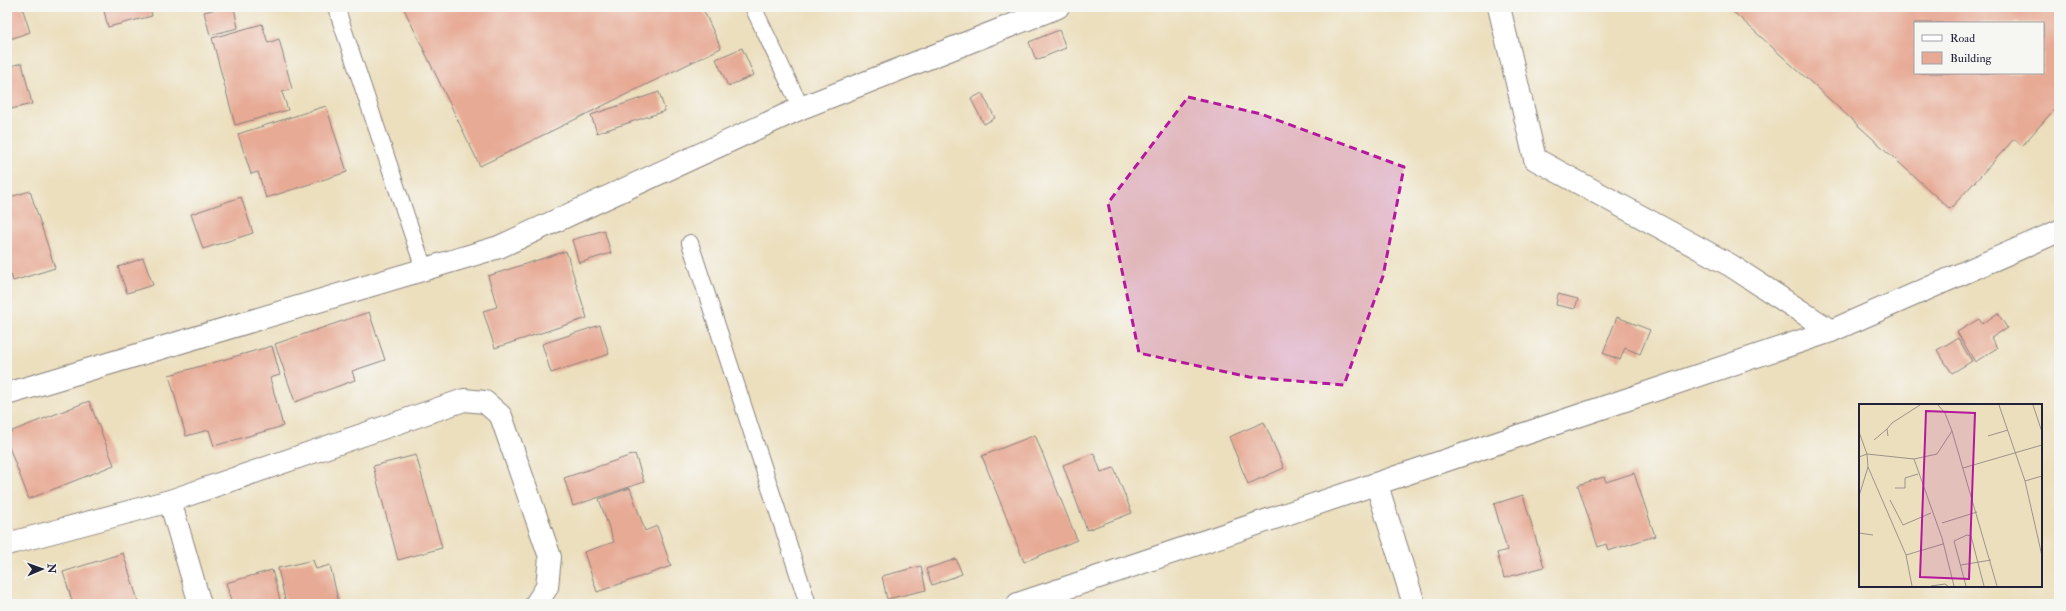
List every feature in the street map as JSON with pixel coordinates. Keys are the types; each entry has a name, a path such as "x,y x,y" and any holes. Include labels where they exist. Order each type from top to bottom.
{"street":[{"path":"7,394 499,247 801,108 1058,7"},
{"path":"1499,7 1535,159 1730,265 1831,331"},
{"path":"1018,604 1377,485 1831,331 2059,231"},
{"path":"7,544 170,501 464,400 485,402 500,416 550,556 547,587 536,604"},
{"path":"1377,485 1414,604"},
{"path":"170,501 200,604"}],"lane":[{"path":"336,7 424,270"},
{"path":"753,7 801,108"},
{"path":"690,243 808,604"}],"highlighted area":[{"path":"1188,97 1261,114 1404,167 1383,276 1344,385 1249,377 1139,353 1108,203"}],"building":[{"path":"7,7 22,7 30,32 7,40"},
{"path":"103,7 150,7 152,16 108,27"},
{"path":"224,7 234,7 238,28 210,35 204,12"},
{"path":"403,7 702,7 721,48 480,166"},
{"path":"1728,7 2059,7 2059,104 2022,146 2014,139 1950,209"},
{"path":"262,24 268,43 279,39 292,89 282,92 288,110 235,125 212,38"},
{"path":"1059,30 1066,48 1036,60 1029,42"},
{"path":"742,48 754,75 728,86 716,59"},
{"path":"22,63 32,104 7,110 7,67"},
{"path":"659,92 665,111 597,133 591,115"},
{"path":"982,93 995,118 984,124 971,99"},
{"path":"326,106 347,172 266,198 258,172 251,174 238,134"},
{"path":"30,191 55,268 13,281 11,274 7,275 7,198"},
{"path":"241,197 253,233 203,249 191,214"},
{"path":"604,230 611,253 579,263 572,240"},
{"path":"566,251 587,318 495,348 483,311 497,307 488,276"},
{"path":"143,258 153,285 127,293 118,267"},
{"path":"1558,294 1578,299 1575,309 1556,305"},
{"path":"369,312 385,360 352,371 355,380 295,402 275,344"},
{"path":"1998,313 2007,328 1991,338 1997,348 1975,362 1957,332 1979,319 1982,324"},
{"path":"1617,317 1650,330 1640,354 1625,348 1620,360 1603,353"},
{"path":"600,325 609,354 551,373 542,344"},
{"path":"1958,338 1972,361 1952,373 1937,350"},
{"path":"272,346 280,375 270,378 283,426 214,446 209,430 186,436 169,375"},
{"path":"89,401 114,465 29,499 7,442 7,433"},
{"path":"1264,422 1284,468 1248,484 1229,437"},
{"path":"1035,435 1077,540 1024,562 982,456"},
{"path":"1094,453 1101,472 1114,468 1132,513 1087,530 1063,465"},
{"path":"635,454 644,482 573,506 564,478"},
{"path":"416,455 442,548 398,560 373,466"},
{"path":"1634,473 1655,536 1608,551 1606,544 1598,547 1578,485 1604,477 1606,482"},
{"path":"630,488 645,531 657,526 671,566 597,592 584,552 614,542 599,499"},
{"path":"1523,495 1544,567 1504,578 1497,553 1507,550 1494,504"},
{"path":"123,553 139,604 73,604 63,572"},
{"path":"956,559 962,574 932,585 926,569"},
{"path":"313,560 316,569 330,565 339,604 286,604 278,568"},
{"path":"921,566 926,590 887,599 882,576"},
{"path":"272,570 281,604 232,604 226,583"}]}
